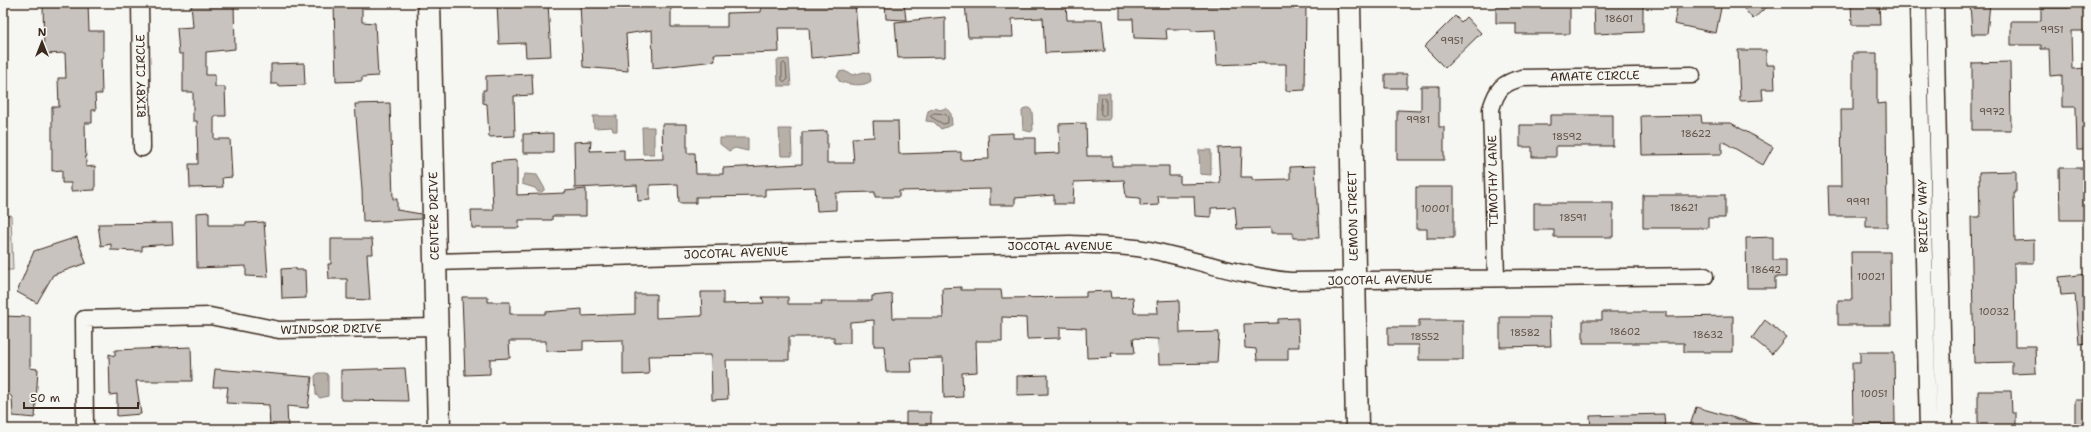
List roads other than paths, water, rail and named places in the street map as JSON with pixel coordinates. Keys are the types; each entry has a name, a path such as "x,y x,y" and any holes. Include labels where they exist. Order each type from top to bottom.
{"street":[{"name":"BIXBY CIRCLE","path":"140,3 142,148"},
{"name":"CENTER DRIVE","path":"429,3 439,429"},
{"name":"LEMON STREET","path":"1349,3 1357,429"},
{"name":"BRILEY WAY","path":"1918,3 1921,146 1934,361 1944,429"},
{"name":"BRILEY WAY","path":"1928,429 1934,361 1937,145 1935,3"},
{"name":"AMATE CIRCLE","path":"1501,87 1508,82 1522,78 1692,75"},
{"name":"TIMOTHY LANE","path":"1496,277 1491,109 1494,97 1501,87"},
{"path":"1921,146 1937,145"},
{"name":"JOCOTAL AVENUE","path":"435,262 1070,244 1148,250 1264,278 1290,281 1496,277 1705,276"},
{"name":"WINDSOR DRIVE","path":"86,429 84,320 210,316 279,330 436,327"}],"water":[{"path":"789,59 791,86 778,86 777,60"},
{"path":"844,71 853,75 864,72 870,74 871,81 856,85 839,81 837,77 839,72"},
{"path":"1097,93 1110,93 1110,120 1096,120"},
{"path":"935,108 940,110 946,108 951,114 952,125 941,129 934,122 926,121 928,111"},
{"path":"1025,108 1029,108 1032,111 1033,130 1031,132 1023,130 1022,111"},
{"path":"593,116 617,116 617,131 613,131 612,127 594,128"},
{"path":"642,127 654,127 654,154 643,154"},
{"path":"779,129 791,129 792,156 781,156"},
{"path":"720,138 748,138 748,151 735,148 729,151 720,144"},
{"path":"1199,150 1211,150 1211,175 1200,174"},
{"path":"525,174 537,175 545,189 542,192 538,192 535,188 522,184"},
{"path":"318,373 326,373 328,376 328,396 320,398 316,395 315,376"}]}
